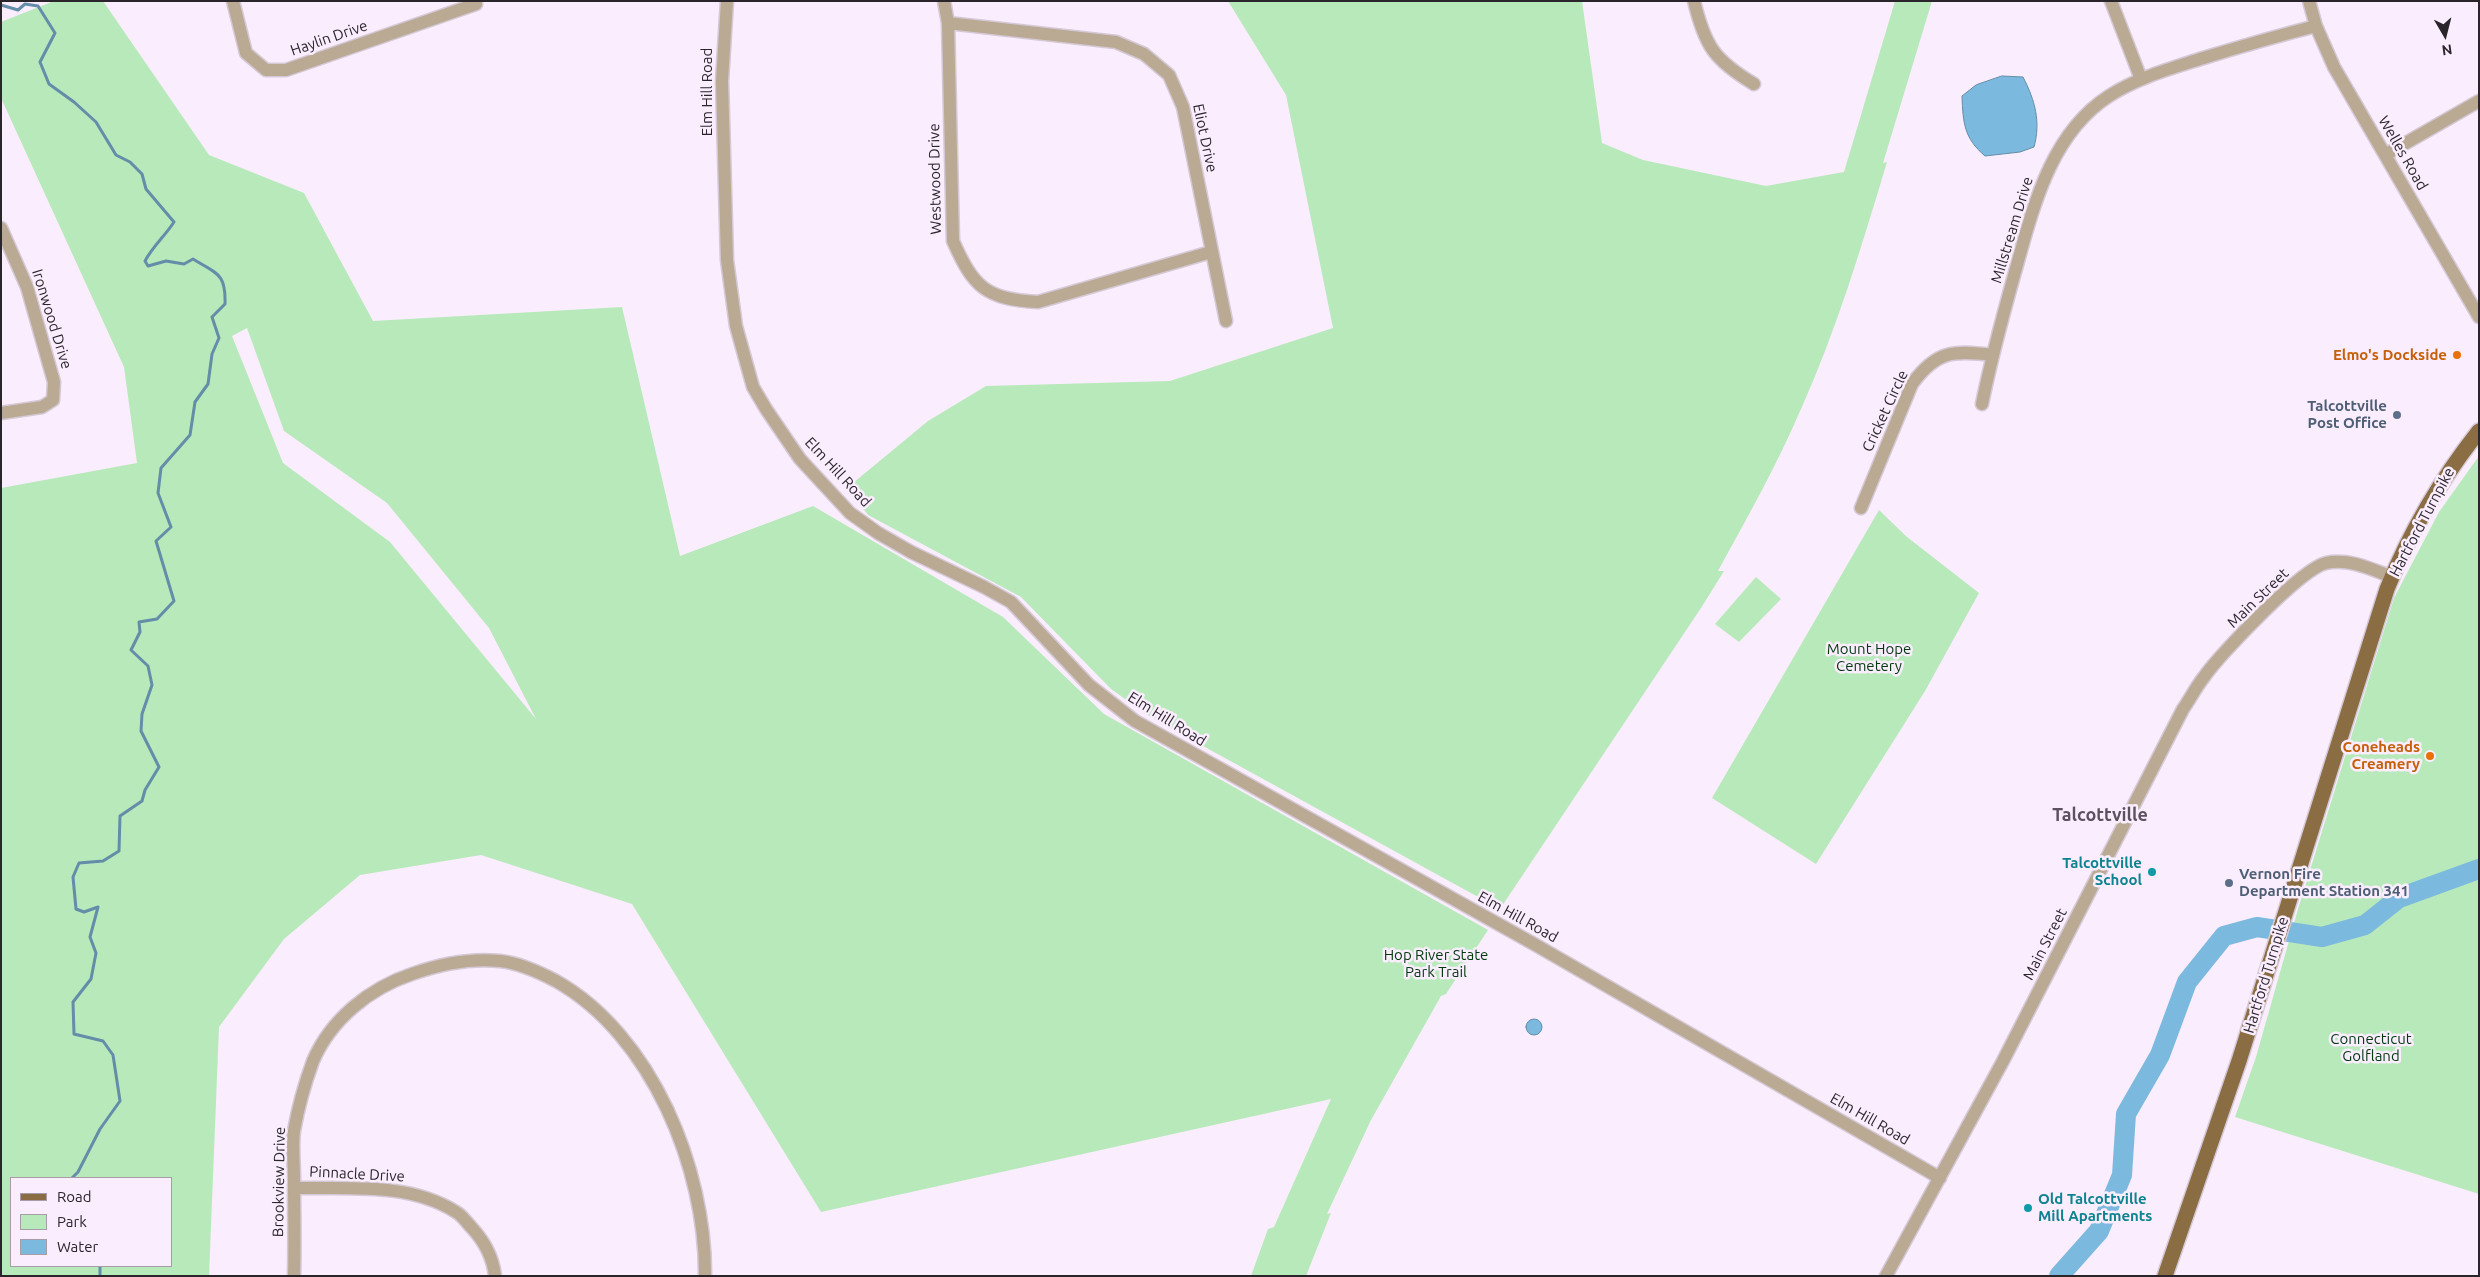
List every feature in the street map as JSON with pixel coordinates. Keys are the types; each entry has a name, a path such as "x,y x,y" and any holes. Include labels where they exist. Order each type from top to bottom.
{"main road":[{"name":"Hartford Turnpike","path":"2165,1276 2216,1129 2277,940 2371,636 2392,577 2438,487 2479,431"}],"street":[{"name":"Haylin Drive","path":"233,1 246,53 266,70 286,70 476,4"},
{"name":"Elm Hill Road","path":"727,1 722,81 724,187 727,260 736,326 753,387 766,410 800,459 850,513 878,533 911,552 1011,602 1089,684 1135,721 1534,944 1940,1178"},
{"name":"Westwood Drive","path":"944,1 948,23 953,241 966,270 983,288 1009,300 1038,302 1211,252"},
{"path":"1694,1 1702,32 1712,51 1731,70 1754,84"},
{"path":"2111,1 2140,79"},
{"name":"Welles Road","path":"2309,1 2316,26 2334,67 2479,317"},
{"name":"Eliot Drive","path":"948,23 1116,42 1144,54 1169,75 1183,108 1226,320"},
{"name":"Millstream Drive","path":"1982,404 1992,355 2041,185 2060,148 2082,120 2108,97 2140,79 2238,47 2316,26"},
{"path":"2385,155 2479,101"},
{"name":"Ironwood Drive","path":"1,228 27,288 54,382 53,400 42,407 1,413"},
{"name":"Cricket Circle","path":"1861,508 1912,384 1925,366 1944,354 1970,352 1992,355"},
{"name":"Main Street","path":"1886,1276 2012,1044 2183,709 2204,676 2250,626 2306,574 2324,564 2340,562 2363,566 2392,577"},
{"name":"Brookview Drive","path":"294,1276 294,1133 301,1098 314,1060 334,1027 361,1000 391,981 434,966 472,961 501,961 541,973 578,996 600,1012 645,1071 666,1105 695,1186 703,1228 705,1276"},
{"name":"Pinnacle Drive","path":"294,1188 381,1189 421,1195 457,1212 480,1237 494,1265 495,1276"}],"green space":[{"name":"Hop River State Park Trail","path":"54,1 103,1 209,155 304,193 373,321 622,307 680,556 813,506 1003,617 1104,714 1488,930 1446,994 1441,996 1371,1120 1327,1214 1331,1213 1306,1276 1251,1276 1268,1229 1274,1227 1331,1099 821,1212 632,904 481,855 360,875 284,939 219,1027 209,1276 1,1276 1,488 137,463 124,367 1,98 1,22","holes":["247,328 284,431 387,503 489,628 536,719 390,542 283,463 232,336"]},
{"path":"1228,1 1582,1 1602,143 1643,160 1766,186 1844,172 1895,1 1932,1 1883,163 1887,162 1848,287 1814,379 1792,430 1718,571 1724,571 1500,909 1152,718 1111,689 1021,597 868,515 847,488 928,421 986,386 1170,381 1333,328 1286,95"},
{"name":"Connecticut Golfland","path":"2479,456 2479,1194 2235,1117 2256,1057 2298,909 2394,598 2439,512"},
{"name":"Mount Hope Cemetery","path":"1879,510 1907,537 1979,593 1925,691 1816,864 1712,798"},
{"path":"1756,577 1781,599 1739,642 1715,624"}],"water":[{"path":"2002,76 2023,77 2036,111 2036,138 2034,147 2020,152 1985,156 1973,143 1966,129 1962,96 1976,85"},
{"path":"1534,1019 1542,1027 1534,1035 1526,1027"}],"waterway":[{"path":"1,5 18,10 25,4 38,6 55,33 40,62 49,84 74,102 96,122 116,155 130,162 142,174 146,189 174,222 145,261 148,266 166,261 184,264 193,259 214,272 222,280 225,294 225,304 212,317 219,338 212,354 208,384 195,402 190,435 161,468 158,493 171,527 156,541 174,601 157,619 139,622 140,632 131,650 148,666 152,685 142,714 141,731 159,767 145,790 142,801 120,816 119,851 103,861 79,863 73,877 76,909 84,912 98,907 90,937 96,953 91,979 73,1002 74,1034 103,1041 113,1055 120,1101 100,1129 78,1172 73,1177"},
{"path":"2059,1276 2099,1231 2122,1175 2126,1114 2160,1055 2187,982 2224,936 2257,927 2322,937 2365,925 2399,898 2479,869"},
{"path":"100,1267 100,1276"}],"place":[{"name":"Elmo's Dockside","path":"2457,355"},
{"name":"Talcottville Post Office","path":"2397,415"},
{"name":"Coneheads Creamery","path":"2430,756"},
{"name":"Talcottville School","path":"2152,872"},
{"name":"Vernon Fire Department Station 341","path":"2229,883"},
{"name":"Old Talcottville Mill Apartments","path":"2028,1208"}],"district":[{"name":"Talcottville","path":"2100,815"}]}
